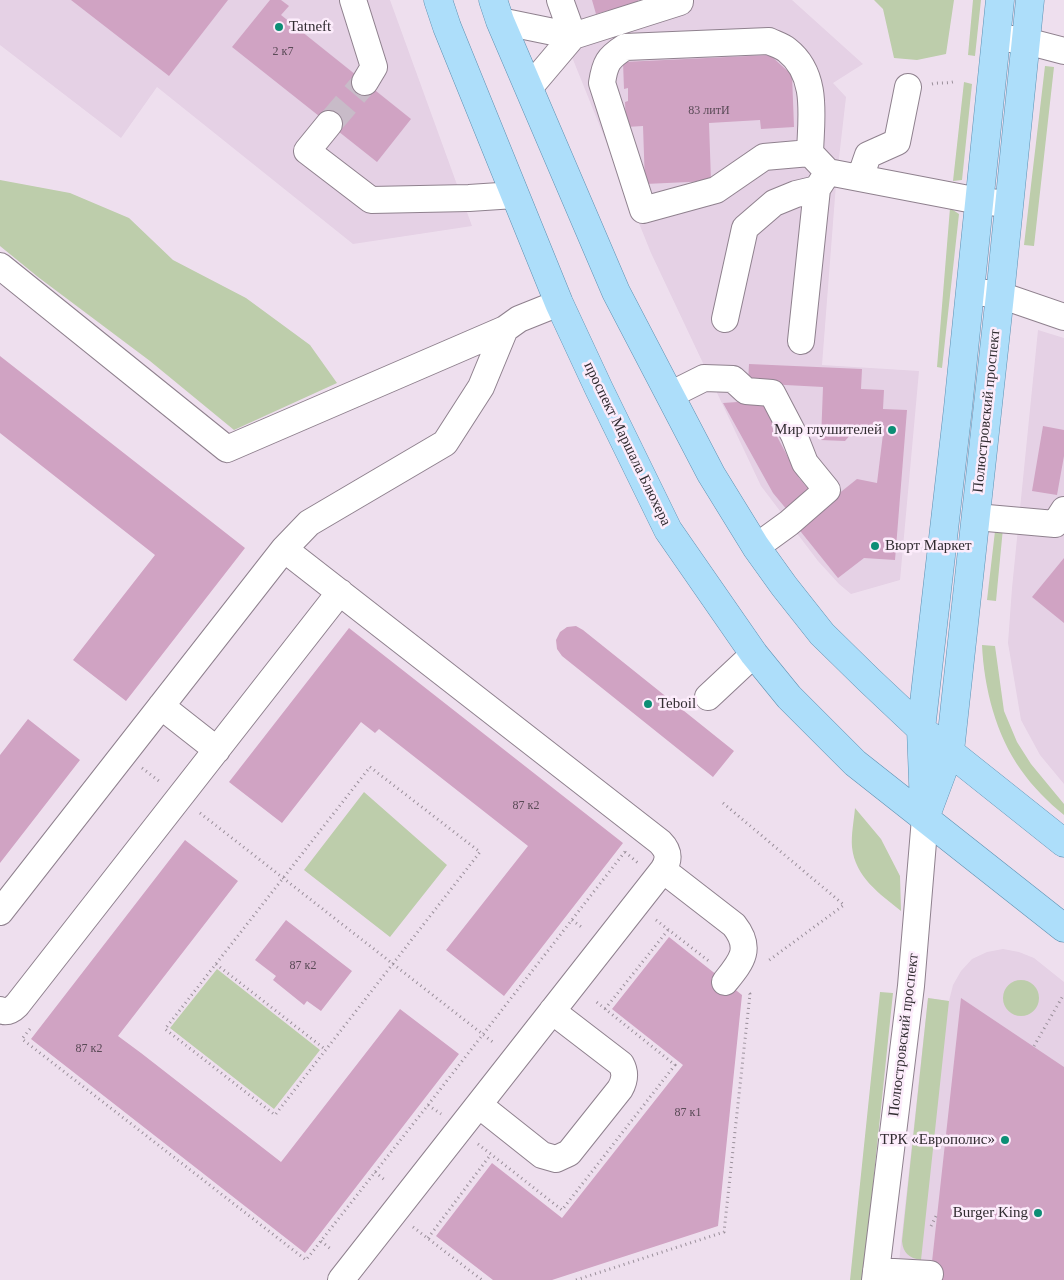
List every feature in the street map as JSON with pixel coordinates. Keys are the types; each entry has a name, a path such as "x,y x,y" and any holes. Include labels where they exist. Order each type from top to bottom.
{"main road":[{"name":"проспект Маршала Блюхера","path":"438,0 559,303 668,530 754,654 789,697 849,757 1064,928"},
{"name":"Полюстровский проспект","path":"924,818 921,729 958,408 1000,0"},
{"name":"Полюстровский проспект","path":"924,818 950,751 1030,0"},
{"path":"496,10 616,292 711,474 756,547 822,634 921,729 1064,843"}],"street":[{"path":"353,0 374,67 365,82"},
{"path":"560,0 573,36"},
{"path":"528,88 573,36 680,2 680,0"},
{"path":"496,10 573,36"},
{"path":"996,37 1026,41 1064,51"},
{"path":"801,341 823,181 810,153 812,100 808,82 799,64 787,50 769,42 625,48 612,56 604,67 602,82 643,210 716,190 764,157 810,153"},
{"path":"860,178 868,155 897,142 908,87"},
{"path":"329,124 307,151 371,200 515,195"},
{"path":"725,319 745,228 774,202 823,181 860,178 979,201 1009,204"},
{"path":"0,266 228,449 505,329 519,319 559,303"},
{"path":"970,291 1000,295 1064,317"},
{"path":"0,912 284,549 309,523 444,444 481,387 505,329"},
{"path":"670,395 704,378 733,379 746,391 772,393 794,435 805,464 827,490 789,523 756,547"},
{"path":"976,516 1055,524 1064,510"},
{"path":"284,549 660,842 667,851 668,856 663,870 341,1280"},
{"path":"0,1010 8,1011 17,1005 340,592"},
{"path":"708,698 754,654"},
{"path":"161,706 216,750"},
{"name":"Полюстровский проспект","path":"875,1275 911,986 924,818"},
{"path":"663,870 740,932 744,949 742,958 727,979"},
{"path":"479,1105 542,1155 556,1158 563,1157 569,1153 620,1089 625,1075 621,1064 552,1010"},
{"path":"875,1275 921,1276"}],"path":[{"path":"124,754 180,797"},
{"path":"370,767 480,852 275,1115 165,1029 283,878 370,767"},
{"path":"722,803 844,905 760,966"},
{"path":"205,804 199,812 514,1059"},
{"path":"34,1024 22,1040 306,1260 632,844"},
{"path":"576,1280 724,1232 750,994 727,979 636,904"},
{"path":"605,1009 668,930"},
{"path":"216,964 326,1050"},
{"path":"1034,1046 1064,994"},
{"path":"428,1104 459,1129"},
{"path":"428,1238 491,1154"},
{"path":"931,1226 937,1214"},
{"path":"406,1221 482,1280"}],"shaded area":[{"path":"0,0 390,0 472,226 353,244 157,87 121,138 0,45"},
{"path":"549,0 792,0 863,64 833,83 846,97 836,184 822,365 919,371 900,580 851,594 818,561 761,486 651,253"},
{"path":"1038,330 1064,338 1064,784 1040,755 1021,720 1008,643"},
{"name":"ТРК «Европолис»","path":"1003,949 1019,952 1034,958 1064,982 1064,1280 897,1280 928,998 949,1001 953,985 961,971 972,959 987,952"}],"green space":[{"path":"874,0 954,0 946,54 917,60 894,58 883,9"},
{"path":"973,0 981,0 975,56 968,55"},
{"path":"1045,66 1054,67 1034,246 1024,245"},
{"path":"964,82 972,84 962,180 953,181"},
{"path":"0,180 70,193 129,218 173,260 246,298 310,345 337,383 234,430 150,361 0,246"},
{"path":"950,208 959,214 942,368 937,367"},
{"path":"1003,528 996,601 987,600 995,531"},
{"path":"982,645 995,646 1004,711 1017,742 1031,764 1064,804 1064,815 1047,800 1021,770 1005,742 993,710 985,678"},
{"path":"364,792 447,865 390,937 304,870"},
{"path":"855,808 881,839 900,876 901,911 870,884 858,867 852,847"},
{"path":"217,969 320,1050 274,1109 170,1028"},
{"path":"1021,980 1028,981 1034,985 1038,991 1038,1005 1034,1011 1028,1015 1021,1016 1014,1015 1008,1011 1004,1005 1003,998 1004,991 1008,985 1014,981"},
{"path":"880,992 893,993 863,1280 850,1280"},
{"path":"928,998 949,1001 921,1260 907,1254 902,1241"}],"building":[{"path":"71,0 228,0 169,76"},
{"path":"270,0 281,0 289,6 281,15 411,119 377,162 232,47"},
{"path":"592,0 638,0 639,2 596,14"},
{"path":"770,55 792,75 794,127 761,129 760,120 709,123 711,181 645,184 643,126 626,127 625,102 628,101 628,88 624,89 623,62"},
{"path":"0,356 245,548 126,701 73,660 155,555 0,433"},
{"path":"749,364 862,369 861,389 884,390 883,409 907,410 895,560 864,558 838,578 797,527 857,479 877,483 884,426 858,426 845,441 821,440 823,387 748,383"},
{"path":"766,400 778,421 771,425 799,478 810,491 788,511 773,493 723,403"},
{"path":"1043,426 1064,430 1064,456 1057,495 1032,491"},
{"path":"1064,558 1064,623 1032,597"},
{"name":"Teboil","path":"576,626 734,751 713,777 562,656 557,649 556,640 560,632 567,627"},
{"path":"349,628 623,843 504,996 446,950 528,846 379,729 375,733 361,722 282,823 229,782"},
{"path":"28,719 80,760 0,863 0,755"},
{"path":"185,840 238,881 118,1036 281,1162 400,1009 459,1054 305,1253 31,1039"},
{"path":"286,920 352,971 321,1011 307,1001 304,1005 273,980 276,976 255,960"},
{"path":"669,937 742,995 718,1226 552,1280 493,1280 436,1236 492,1163 562,1218 683,1065 612,1009"},
{"name":"ТРК «Европолис»","path":"961,998 1064,1067 1064,1280 930,1280"}],"tunnel":[{"path":"329,124 365,82"}],"place":[{"name":"Tatneft","path":"279,27"},
{"name":"Мир глушителей","path":"892,430"},
{"name":"Вюрт Маркет","path":"875,546"},
{"name":"Teboil","path":"648,704"},
{"name":"ТРК «Европолис»","path":"1005,1140"},
{"name":"Burger King","path":"1038,1213"}]}
